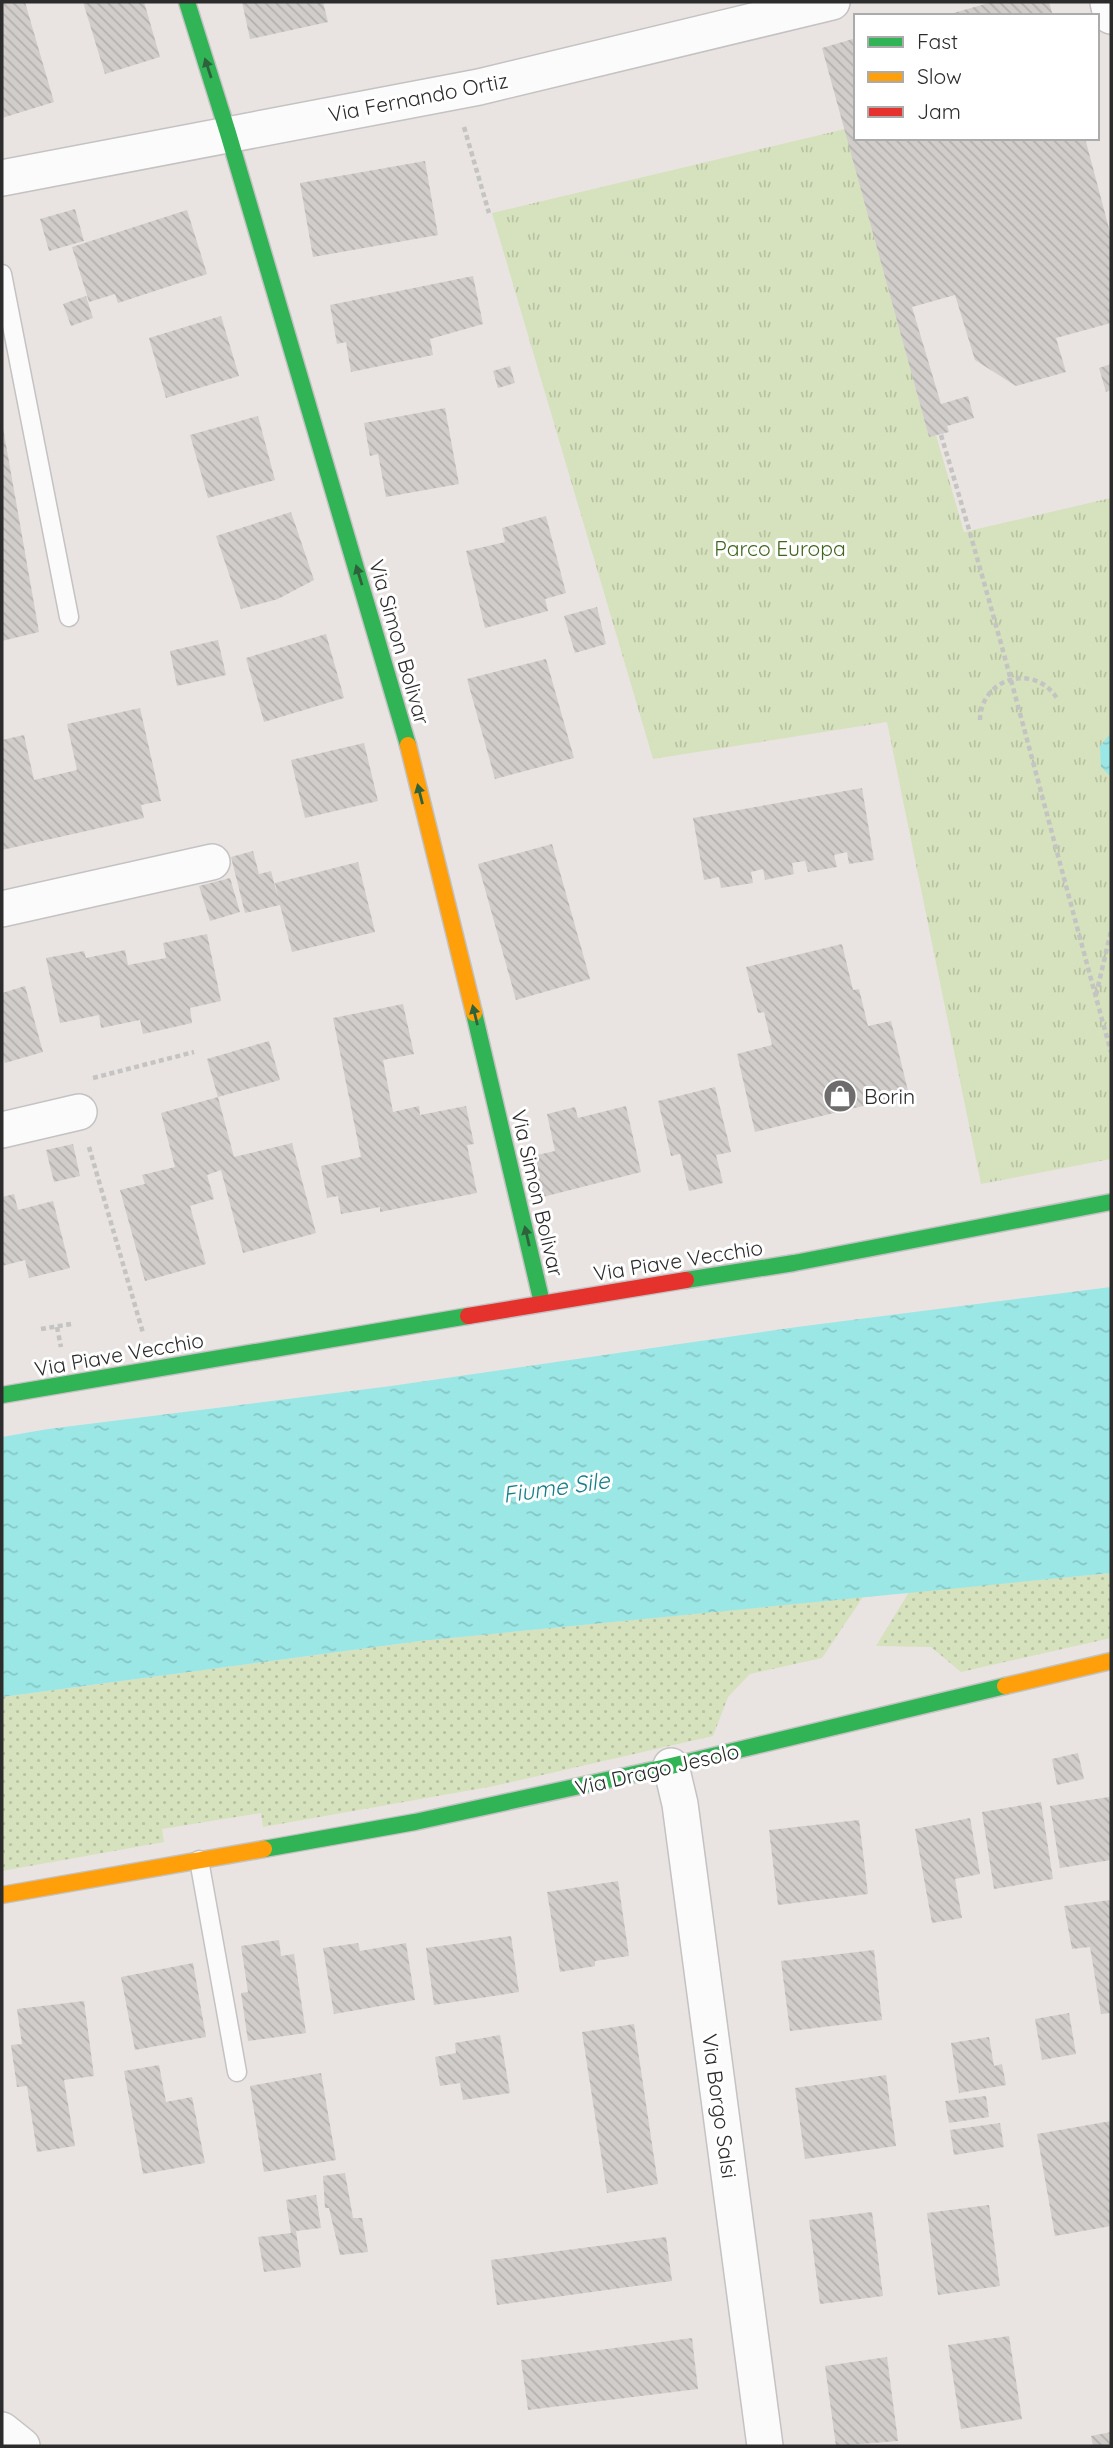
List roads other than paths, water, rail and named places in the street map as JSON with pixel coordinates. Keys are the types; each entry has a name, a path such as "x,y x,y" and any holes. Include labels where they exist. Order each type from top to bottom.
{"street":[{"name":"Via Simon Bolivar","path":"187,2 398,705 482,1043 542,1303"},
{"name":"Via Fernando Ortiz","path":"2,178 479,87 832,2"},
{"path":"1108,2 1111,16"},
{"path":"2,909 212,862"},
{"path":"2,1130 79,1112"},
{"name":"Via Piave Vecchio","path":"2,1395 794,1263 1111,1202"},
{"name":"Via Drago Jesolo","path":"2,1895 415,1822 671,1766 1111,1661"},
{"name":"Via Borgo Salsi","path":"671,1766 680,1804 765,2446"},
{"path":"2,2430 22,2446"}],"lane":[{"path":"2,274 69,617"},
{"path":"199,1860 237,2072"}],"water":[{"path":"1111,733 1111,777 1101,767 1100,746"},
{"name":"Fiume Sile","path":"1111,1287 1111,1573 420,1641 2,1697 2,1437 391,1386 797,1327"}],"place":[{"name":"Borin","path":"840,1096"}],"park label":[{"name":"Parco Europa","path":"780,548"}]}
